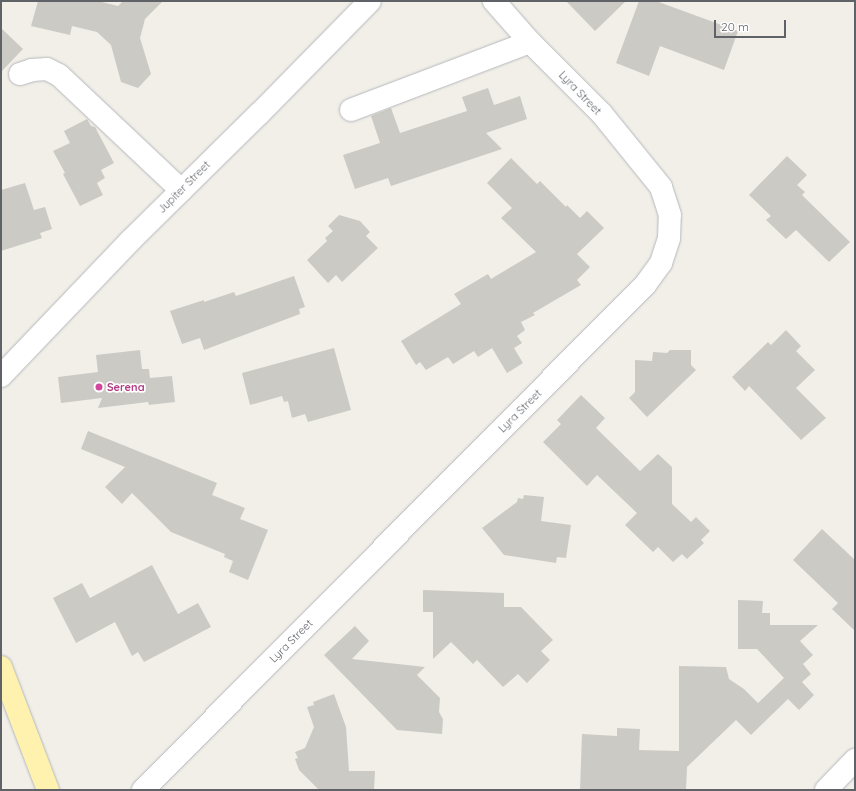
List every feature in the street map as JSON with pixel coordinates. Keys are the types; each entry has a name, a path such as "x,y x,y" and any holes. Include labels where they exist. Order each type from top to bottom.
{"main road":[{"path":"1,667 48,790"}],"street":[{"name":"Jupiter Street","path":"1,376 181,190 370,1"},
{"name":"Lyra Street","path":"143,790 640,291 661,264 669,238 670,215 660,187 601,113 530,42 494,1"},
{"path":"351,110 530,42"},
{"path":"20,74 32,70 47,68 59,75 181,190"},
{"path":"826,790 855,760"}],"building":[{"path":"38,1 98,1 118,6 123,1 163,1 145,19 140,38 151,74 138,88 121,82 111,45 97,32 72,26 70,35 31,26"},
{"path":"566,1 626,1 595,31"},
{"path":"639,1 656,1 738,31 724,70 660,46 649,76 616,63"},
{"path":"1,28 23,49 1,72"},
{"path":"488,88 494,105 520,96 527,119 486,133 502,149 391,186 388,178 355,189 343,155 380,143 371,116 391,108 400,133 467,111 462,97"},
{"path":"87,119 91,126 95,127 114,163 101,170 105,178 97,183 103,195 80,206 53,151 70,143 64,131"},
{"path":"787,156 807,175 797,185 805,192 802,195 850,242 829,262 796,230 786,239 766,220 771,216 749,195"},
{"path":"511,158 537,184 540,181 566,207 567,205 580,218 587,211 604,228 577,254 590,267 577,280 581,285 533,313 535,315 521,322 525,330 517,336 522,343 514,348 523,363 507,373 492,348 478,357 474,351 453,364 448,357 426,370 420,362 416,365 401,341 461,304 454,294 488,274 491,279 536,252 501,218 512,208 487,183"},
{"path":"25,183 34,210 45,207 52,229 40,233 42,238 1,251 1,190"},
{"path":"339,215 360,221 370,232 366,236 378,248 342,282 336,275 328,283 307,260 327,241 325,238 333,231 328,226"},
{"path":"294,276 305,307 299,309 300,314 204,350 200,338 182,344 170,311 234,292 236,296"},
{"path":"786,330 801,346 796,351 815,370 796,388 826,418 801,440 749,386 745,391 732,377 768,342 771,345"},
{"path":"334,348 351,410 308,422 305,414 292,418 288,401 284,402 282,396 250,405 242,373"},
{"path":"140,350 142,369 149,369 150,378 172,376 175,402 149,405 148,402 98,408 102,398 61,403 58,377 98,372 96,355"},
{"path":"670,350 691,350 691,365 696,370 647,417 629,398 635,392 635,360 652,361 653,352 667,353"},
{"path":"581,395 605,418 596,428 640,471 658,454 672,467 672,504 691,522 696,517 710,531 701,540 704,543 687,559 682,554 673,562 658,547 653,552 625,525 637,513 597,475 587,486 543,442 561,424 557,420"},
{"path":"88,431 217,483 212,495 245,508 240,519 268,530 248,580 229,572 233,561 224,557 225,554 171,532 132,493 122,504 105,487 125,467 81,449"},
{"path":"524,495 544,497 541,521 571,525 566,558 557,557 556,563 504,555 482,528 517,502 518,498 523,499"},
{"path":"822,529 855,560 855,631 832,609 838,603 793,560"},
{"path":"152,565 178,614 198,603 211,627 144,662 138,652 132,656 115,622 76,643 53,598 82,583 90,598"},
{"path":"423,590 504,593 504,607 521,607 553,640 541,651 550,660 527,683 518,674 503,687 477,660 473,664 451,642 433,659 433,612 423,612"},
{"path":"738,600 763,601 762,613 770,613 770,625 818,625 800,641 813,655 803,664 811,674 802,682 814,695 799,710 788,699 751,735 736,720 687,767 686,790 580,790 582,734 617,736 617,728 640,729 639,750 679,751 679,666 726,667 729,679 744,689 758,703 784,678 757,649 738,649"},
{"path":"355,626 369,641 352,659 425,667 417,675 440,698 439,712 443,719 442,734 397,730 324,655"},
{"path":"334,694 346,727 349,771 375,771 374,790 319,790 299,770 295,759 298,758 295,752 305,748 314,727 307,707 314,705 313,702"}],"place":[{"name":"Serena","path":"99,387"}]}
